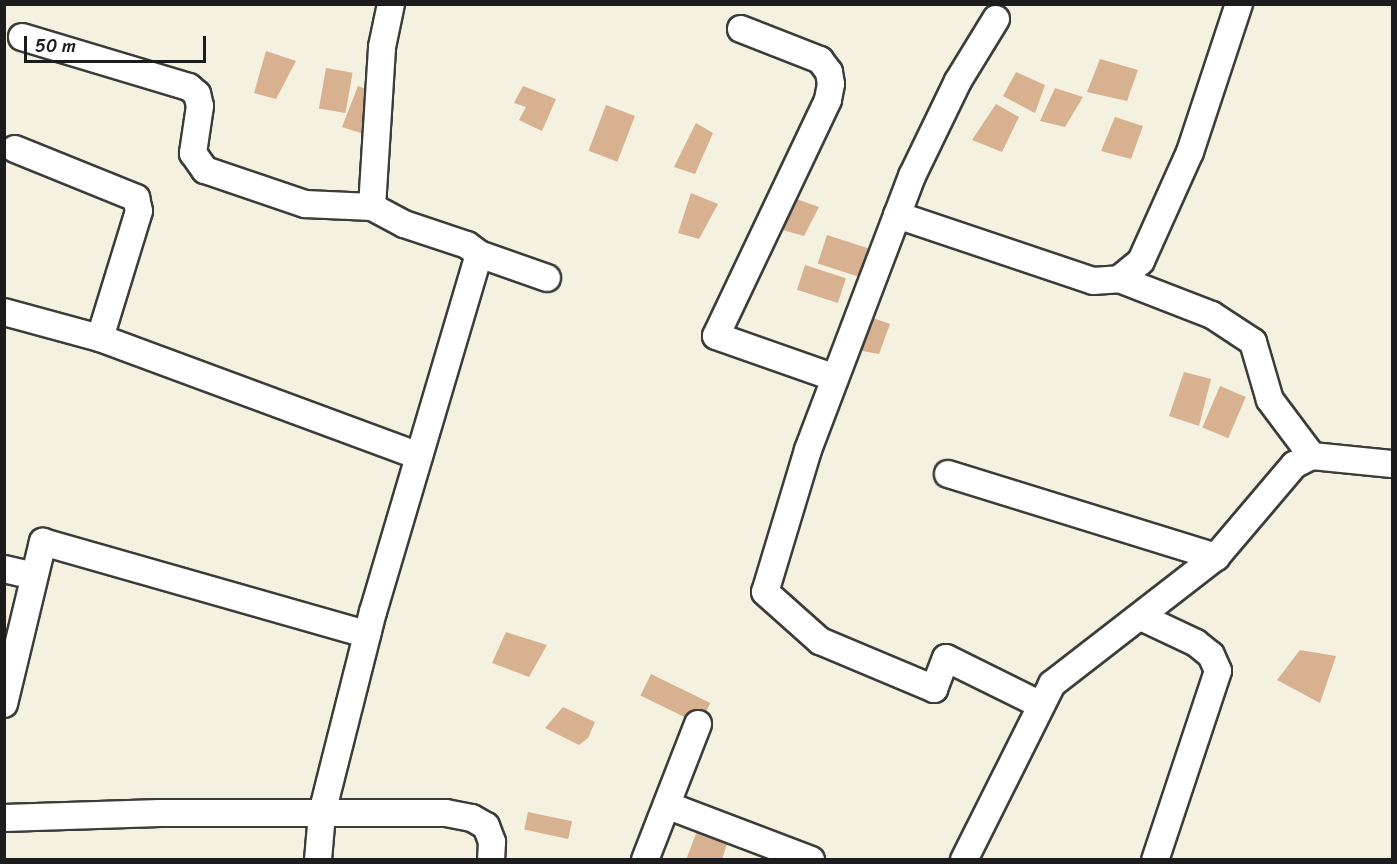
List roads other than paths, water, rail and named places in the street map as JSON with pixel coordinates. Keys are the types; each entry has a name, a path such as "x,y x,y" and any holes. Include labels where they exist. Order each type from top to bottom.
{"street":[{"path":"372,207 382,47 391,4"},
{"path":"1119,279 1141,261 1190,152 1239,4"},
{"path":"996,19 958,81 897,215 808,450 765,592 820,641 934,689 946,658 1039,704"},
{"path":"741,29 820,60 829,72 831,84 828,100 716,336 835,378"},
{"path":"22,37 189,87 197,94 200,106 193,153 205,170 305,204 372,207 404,225 467,245 478,254 547,278"},
{"path":"15,149 136,198 139,211 100,338"},
{"path":"897,215 1093,281 1119,279 1212,315 1253,342 1270,400 1312,456"},
{"path":"318,860 322,813 367,634 478,254"},
{"path":"4,312 100,338 419,456"},
{"path":"964,860 1039,704 1052,684 1077,661 1141,617 1216,557 1294,465 1312,456 1392,464"},
{"path":"948,474 1216,557"},
{"path":"4,704 43,542 367,634"},
{"path":"4,569 34,576"},
{"path":"1141,617 1196,643 1211,656 1218,671 1155,860"},
{"path":"645,860 669,806 698,724"},
{"path":"669,806 811,860"},
{"path":"4,818 446,813 472,818 486,826 492,842 491,860"}]}
